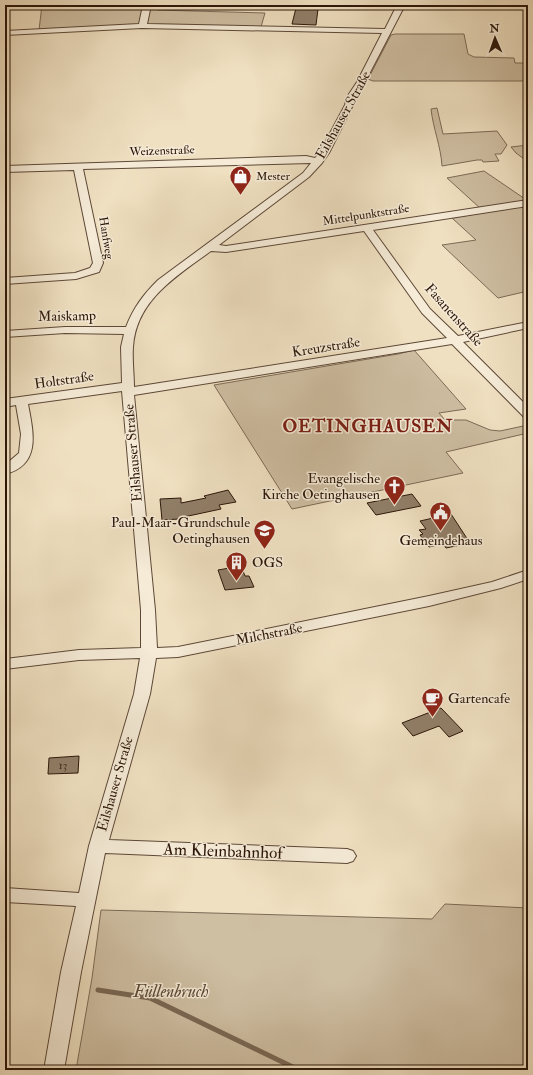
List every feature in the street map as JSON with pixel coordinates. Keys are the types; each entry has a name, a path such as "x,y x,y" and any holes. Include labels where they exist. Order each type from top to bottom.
{"street":[{"path":"142,26 147,5"},
{"name":"Eilshauser Straße","path":"54,1070 86,900 98,846 142,694 149,653 148,610 128,389 127,347 130,331 138,310 149,295 176,270 306,175 319,161 349,105 351,97 361,82 401,5"},
{"path":"5,33 142,26 388,31"},
{"name":"Weizenstraße","path":"5,169 306,159 319,161"},
{"name":"Hanfweg","path":"5,281 76,276 95,270 98,262 78,167"},
{"name":"Mittelpunktstraße","path":"208,247 226,249 528,203"},
{"name":"Fasanenstraße","path":"367,228 426,311 528,414"},
{"name":"Kreuzstraße","path":"128,389 455,341 528,325"},
{"name":"Maiskamp","path":"5,334 66,330 130,331"},
{"name":"Holtstraße","path":"5,404 128,389"},
{"path":"5,470 14,465 25,454 27,434 21,401"},
{"name":"Milchstraße","path":"5,664 79,655 178,652 421,603 496,585 528,574"},
{"name":"Am Kleinbahnhof","path":"98,846 348,856"},
{"path":"5,895 86,900"}],"green space":[{"path":"42,5 143,5 139,25 39,30"},
{"path":"150,5 159,5 157,10 265,13 261,27 147,25"},
{"path":"464,34 468,54 474,57 514,58 515,63 528,63 528,81 373,81 368,79 391,35"},
{"path":"437,108 443,134 497,131 507,145 501,154 495,154 499,161 483,162 482,160 477,160 442,166 431,109"},
{"path":"528,145 528,162 511,147"},
{"path":"484,171 528,201 481,209 447,178"},
{"path":"528,205 528,291 498,298 442,245 476,240 452,218"},
{"path":"414,350 466,409 439,413 445,420 466,420 490,430 500,431 528,425 528,433 446,452 463,473 292,509 214,385 398,354"},
{"name":"Füllenbruch","path":"445,904 528,908 528,1070 76,1070 92,978 101,910 432,919"}],"building":[{"path":"296,8 318,9 316,25 292,24"},
{"path":"228,490 236,502 219,505 221,509 179,519 162,520 160,499 181,498 181,503 206,498 204,496"},
{"name":"Evangelische Kirche Oetinghausen","path":"412,494 421,506 376,515 367,503"},
{"name":"Gemeindehaus","path":"451,514 470,543 446,548 443,544 429,547 420,535 423,534 419,530 426,529 420,521"},
{"name":"OGS","path":"241,566 245,576 249,576 254,587 225,590 218,570"},
{"name":"Gartencafe","path":"441,708 463,731 449,737 439,726 413,736 402,723"},
{"path":"79,756 78,773 48,774 49,758"}],"waterway":[{"path":"98,990 150,998 299,1070"}],"place":[{"name":"Mester","path":"241,196"},
{"name":"Evangelische Kirche Oetinghausen","path":"395,506"},
{"name":"Gemeindehaus","path":"441,532"},
{"name":"Paul-Maar-Grundschule Oetinghausen","path":"265,550"},
{"name":"OGS","path":"237,582"},
{"name":"Gartencafe","path":"433,718"}],"district":[{"name":"OETINGHAUSEN","path":"368,426"}]}
